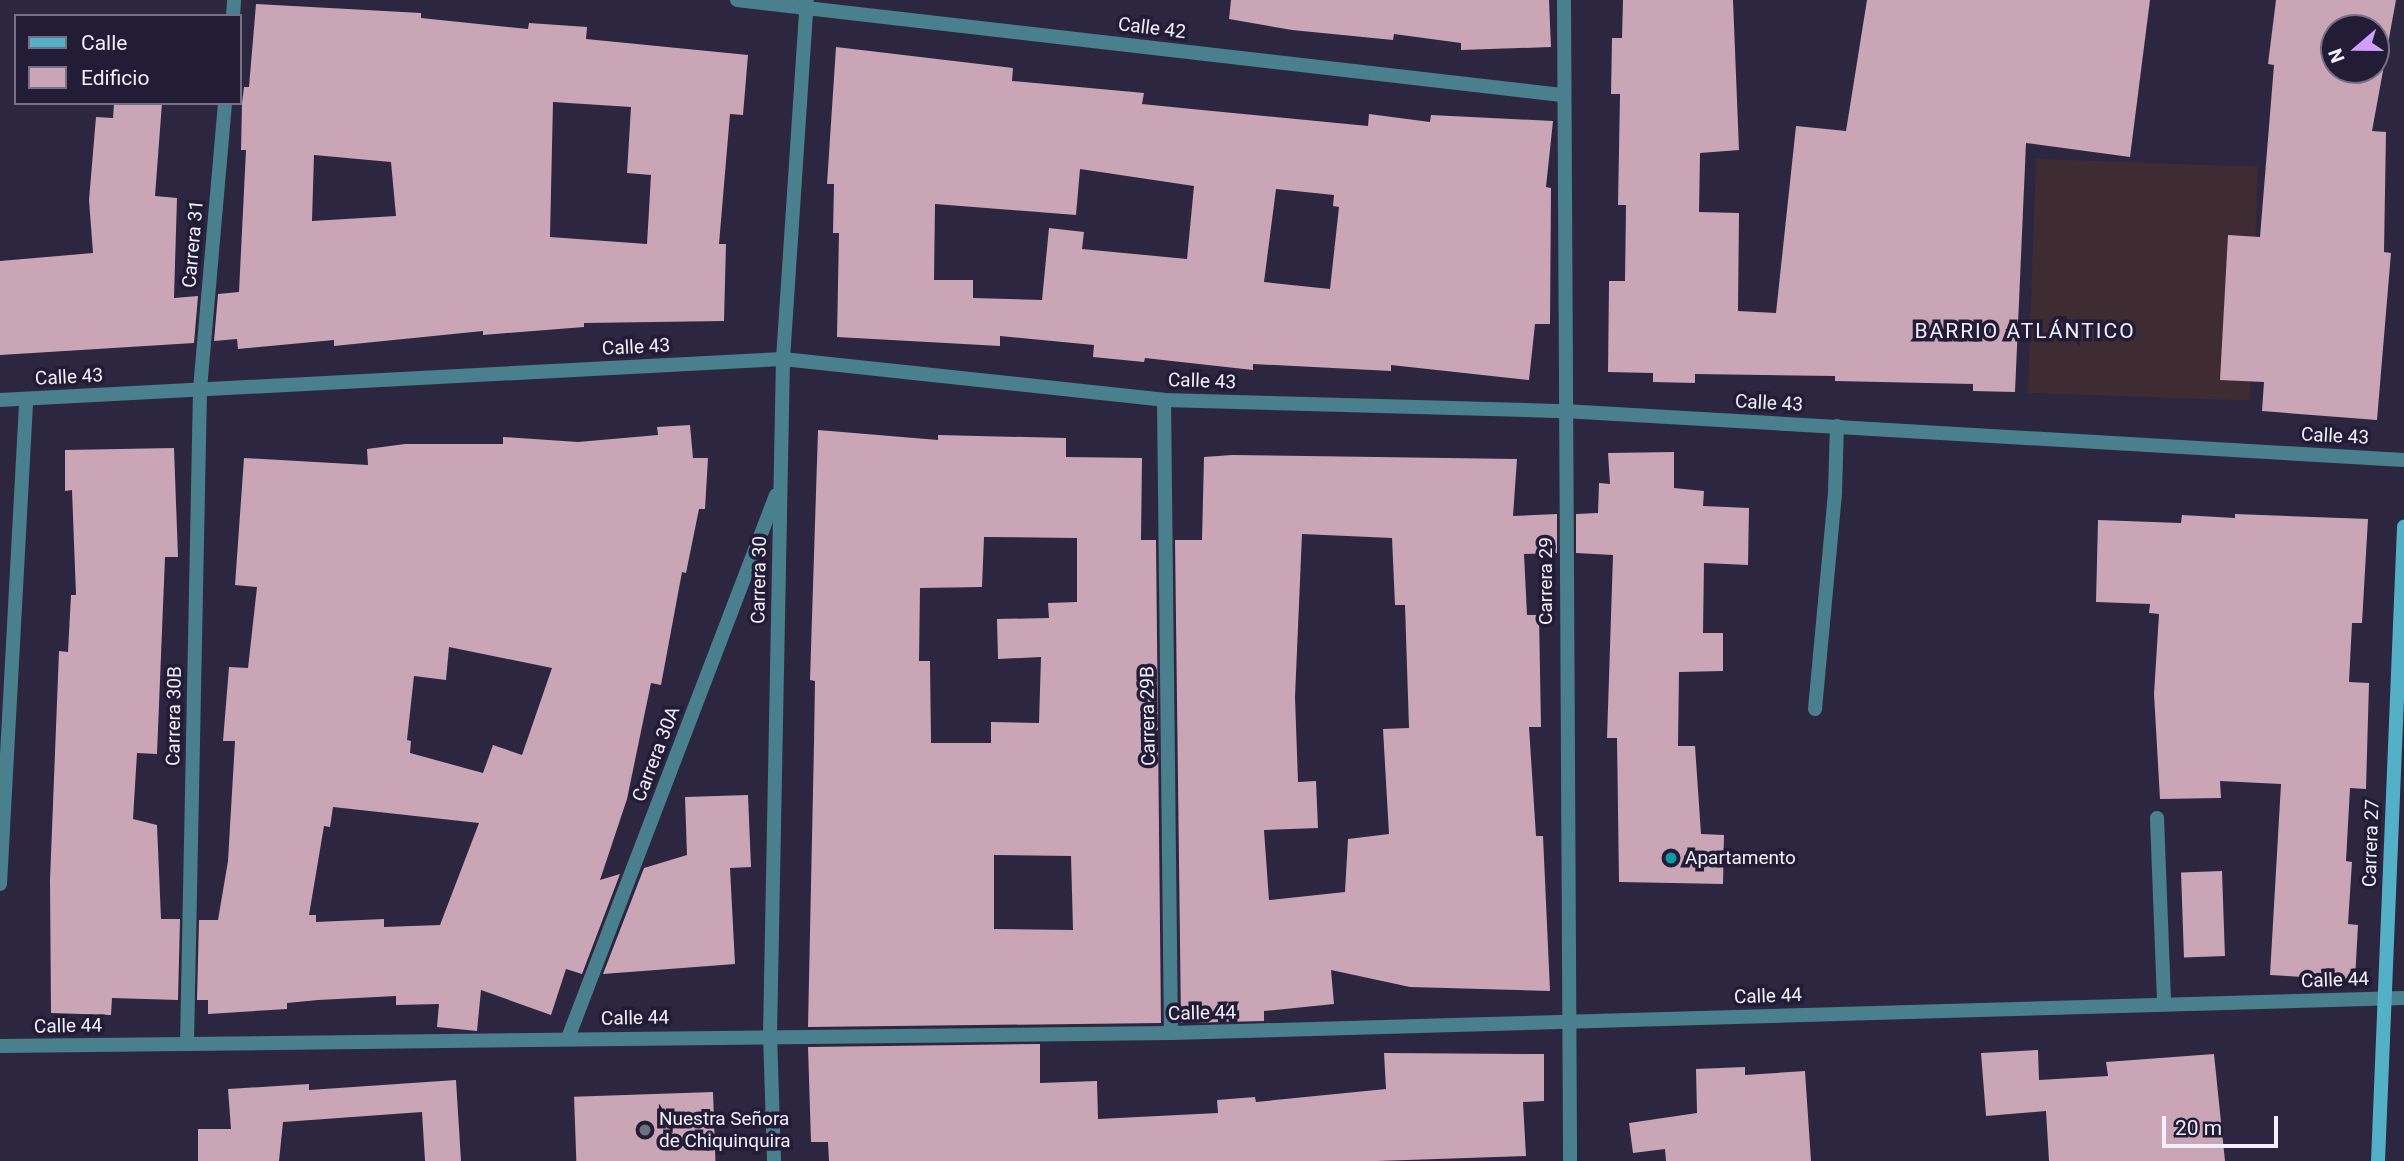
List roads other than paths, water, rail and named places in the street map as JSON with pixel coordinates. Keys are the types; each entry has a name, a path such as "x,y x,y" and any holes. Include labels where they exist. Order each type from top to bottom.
{"street":[{"name":"Calle 42","path":"737,0 807,3 1563,95"},
{"name":"Carrera 29","path":"1564,0 1564,411 1570,1161"},
{"name":"Carrera 30","path":"774,1161 770,1035 783,359 807,3"},
{"name":"Carrera 31","path":"200,389 225,105"},
{"name":"Calle 43","path":"0,400 783,359 1164,400 1564,411 2404,460"},
{"name":"Carrera 30B","path":"187,1043 200,389"},
{"path":"0,884 1,824 26,399"},
{"name":"Carrera 29B","path":"1164,400 1171,1033"},
{"path":"1815,709 1836,492 1837,426"},
{"name":"Carrera 30A","path":"568,1038 780,484"},
{"name":"Carrera 27","path":"2378,1161 2404,527"},
{"path":"2157,818 2164,1004"},
{"name":"Calle 44","path":"0,1046 770,1035 1171,1033 2404,998"}],"place":[{"name":"Apartamento","path":"1671,858"},
{"name":"Nuestra Señora de Chiquinquira","path":"645,1130"}],"district":[{"name":"BARRIO ATLÁNTICO","path":"2025,331"}]}
